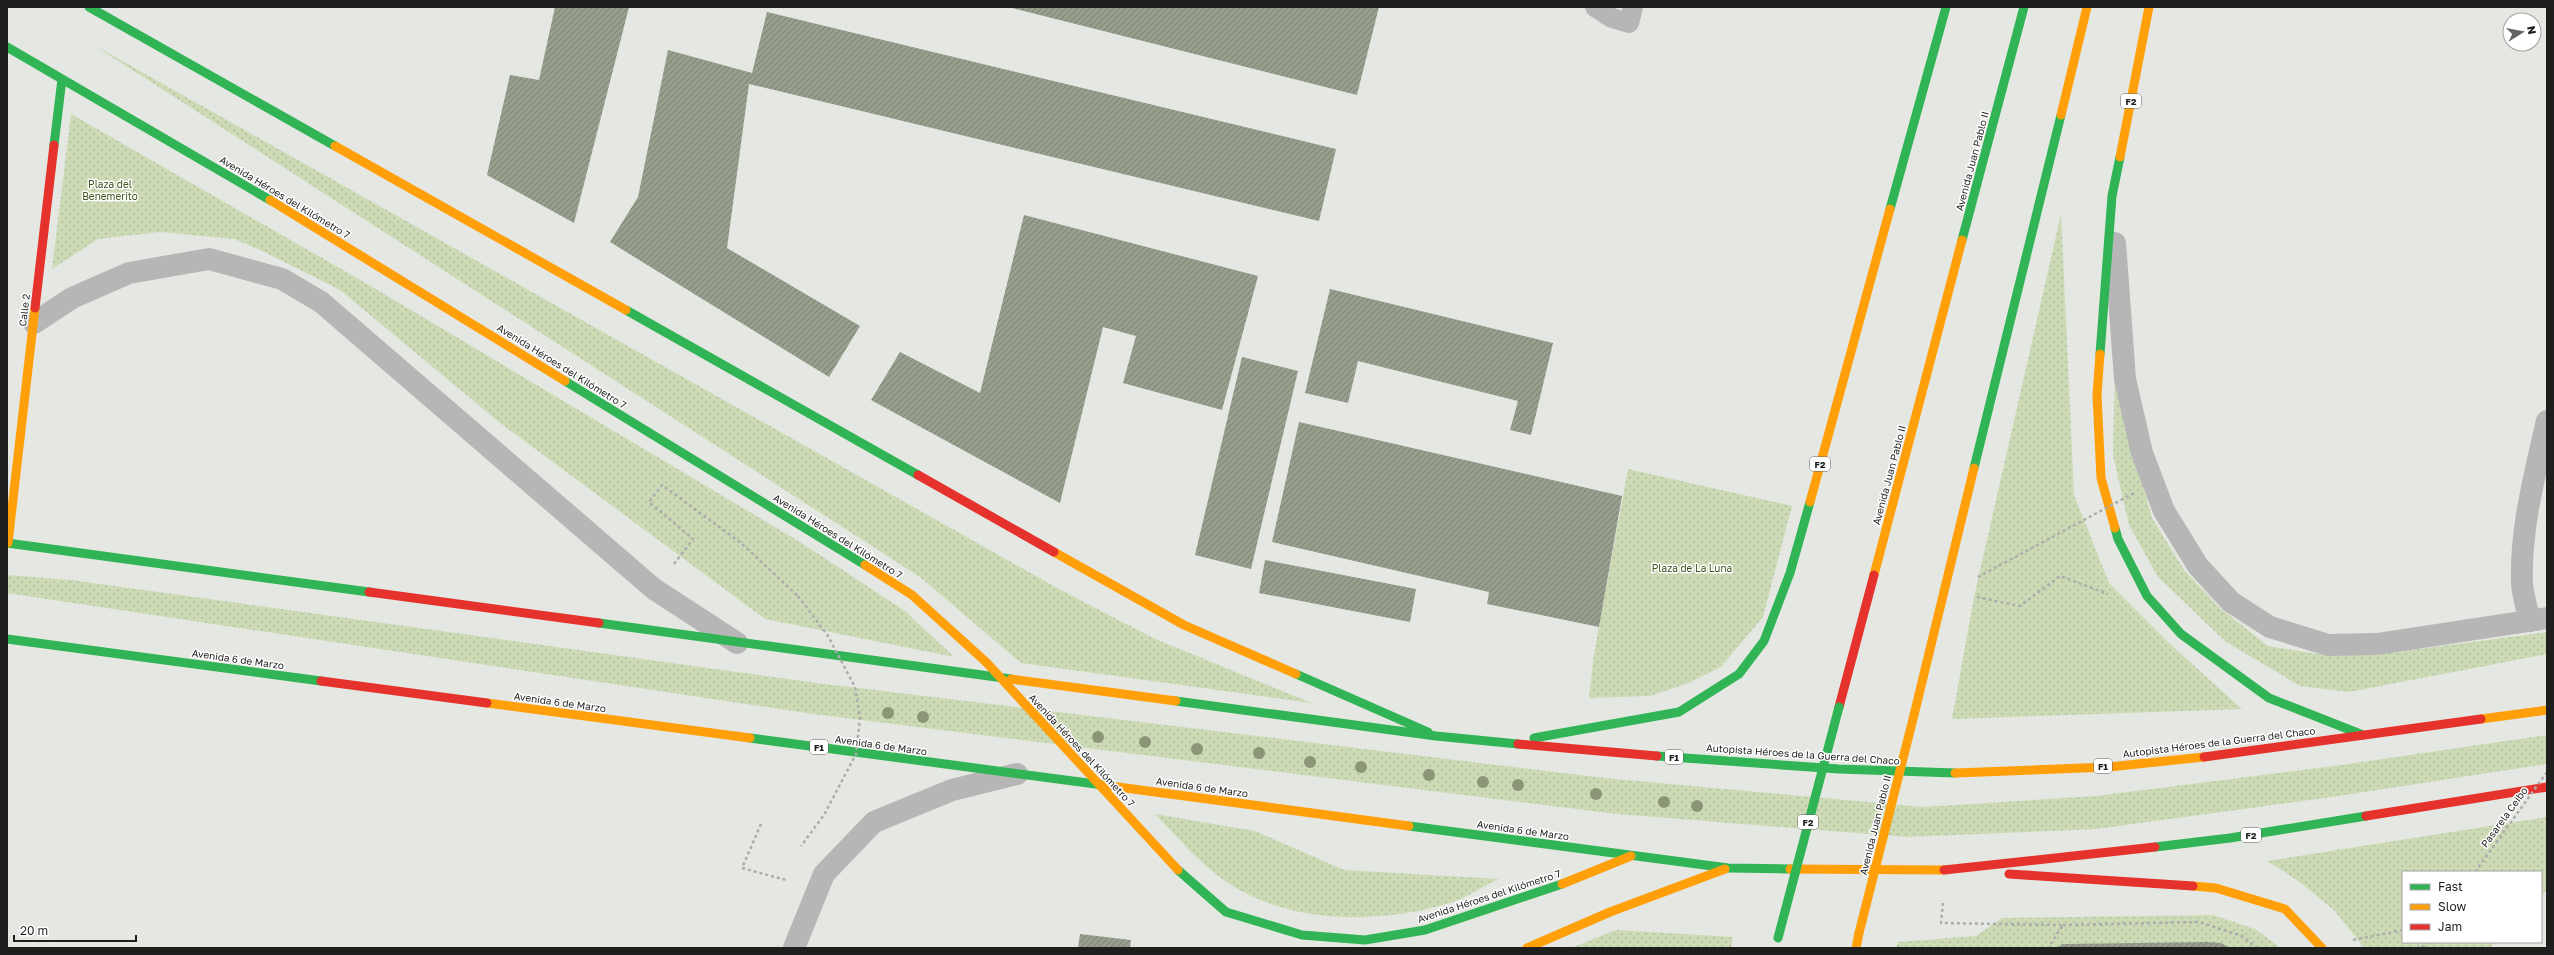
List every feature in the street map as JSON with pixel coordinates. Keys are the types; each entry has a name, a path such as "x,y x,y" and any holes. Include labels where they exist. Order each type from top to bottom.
{"main road":[{"path":"89,7 1184,625 1436,736"},
{"name":"F2","path":"1508,744 1679,712 1739,674 1764,641 1790,573 1946,7"},
{"name":"Avenida Juan Pablo II","path":"1776,948 2024,7"},
{"name":"Avenida Juan Pablo II","path":"1856,948 2087,7"},
{"name":"F2","path":"2149,7 2112,196 2097,395 2101,478 2118,539 2147,596 2181,634 2269,698 2366,736"},
{"name":"Avenida Héroes del Kilómetro 7","path":"7,47 233,177 830,543 912,595 986,662 1178,870 1226,912 1302,935 1365,940 1425,930 1565,883 1631,856"},
{"name":"Calle 2","path":"7,543 62,79"},
{"name":"F1","path":"7,543 737,643 1436,736 1508,744"},
{"name":"Avenida 6 de Marzo","path":"7,639 1728,868"},
{"name":"Autopista Héroes de la Guerra del Chaco","path":"1508,744 1838,770 1961,773 2080,769 2366,736 2547,710"},
{"name":"F2","path":"1949,870 2230,838 2547,787"},
{"name":"F2","path":"1527,948 1610,912 1728,868 1949,870 2216,888 2285,909 2321,947"}],"street":[{"path":"2112,196 2125,380 2142,454 2164,511 2198,566 2231,602 2270,628 2328,645 2378,644 2538,619 2522,586 2523,547 2528,507 2547,420"},
{"path":"34,323 72,298 129,273 209,259 282,279 321,302 654,589 737,643"},
{"path":"794,948 824,874 874,822 952,790 1017,774"}],"lane":[{"path":"1595,7 1612,18 1629,23 1633,7"}],"path":[{"path":"693,539 649,502 662,485 741,543 798,596 828,636 855,687 860,718 856,754 824,815 801,846"},
{"path":"1978,576 2134,493"},
{"path":"1945,589 2020,606 2060,576 2126,600 2147,596"},
{"name":"Pasarela Ceibo","path":"2476,871 2547,772"},
{"path":"761,824 742,868 786,880"},
{"path":"1949,870 1941,923 2063,925 2199,922 2242,936 2257,948"},
{"path":"2048,948 2063,925"},
{"path":"2321,947 2402,930"}],"green space":[{"path":"92,44 1059,589 1155,639 1312,703 1021,663 920,577"},
{"name":"Plaza del Benemerito","path":"71,114 369,285 800,542 905,611 954,657 765,619 499,422 340,290 258,249 234,239 160,232 98,239 52,269"},
{"path":"2061,214 2074,495 2109,583 2170,644 2242,709 1952,719 1974,597"},
{"path":"2115,371 2132,447 2152,518 2184,570 2221,609 2268,646 2324,655 2389,653 2547,632 2547,654 2349,692 2300,686 2226,642 2158,577 2129,525 2113,455"},
{"name":"Plaza de La Luna","path":"1628,469 1792,506 1763,617 1721,667 1686,684 1650,696 1589,698 1594,654"},
{"path":"7,575 71,580 817,683 1605,778 1922,807 2096,796 2334,766 2547,735 2547,764 2332,797 2096,829 1908,837 1617,814 813,714 7,593"},
{"path":"1155,814 1255,831 1344,870 1499,879 1456,901 1423,910 1394,915 1365,917 1336,917 1308,913 1280,907 1253,897 1228,883 1199,859"},
{"path":"2547,817 2547,891 2542,895 2542,871 2402,871 2402,943 2495,943 2490,948 2364,948 2335,911 2297,880 2267,861"},
{"path":"2213,915 2255,929 2281,948 1896,948 1898,942 1976,936 2002,918"},
{"path":"1616,930 1733,937 1731,948 1571,948"}],"building":[{"path":"555,7 629,7 574,223 487,175 510,75 539,80"},
{"path":"1008,7 1379,7 1357,95"},
{"path":"767,12 1336,149 1319,221 749,84 727,248 860,326 829,377 610,242 638,197 668,50 752,73"},
{"path":"1024,215 1258,276 1222,410 1123,383 1136,336 1103,327 1060,503 871,400 900,352 980,393"},
{"path":"1330,289 1553,343 1531,435 1510,430 1518,401 1358,361 1348,403 1305,393"},
{"path":"1242,357 1298,371 1251,569 1195,555"},
{"path":"1299,422 1622,496 1599,627 1487,604 1489,592 1272,542"},
{"path":"1265,560 1416,589 1410,622 1259,593"},
{"path":"1080,934 1131,940 1130,948 1078,948"},
{"path":"2221,943 2230,948 2058,948 2062,944"}],"traffic: fast":[{"path":"89,7 335,146"},
{"path":"1890,209 1946,7"},
{"path":"1962,240 2024,7"},
{"path":"7,47 270,200"},
{"path":"54,145 62,79"},
{"path":"1974,468 2061,115"},
{"path":"2100,354 2112,196 2120,157"},
{"path":"626,310 918,475"},
{"path":"565,381 865,565"},
{"path":"1534,738 1679,712 1739,674 1764,641 1790,573 1810,502"},
{"path":"2115,528 2118,539 2147,596 2181,634 2269,698 2363,735"},
{"path":"7,543 369,592"},
{"path":"599,623 1011,679"},
{"path":"7,639 321,681"},
{"path":"1296,674 1428,732"},
{"path":"1176,701 1436,736 1518,744"},
{"path":"1778,938 1839,707"},
{"path":"750,738 1103,785"},
{"path":"1657,756 1839,769 1955,773"},
{"path":"2155,847 2230,838 2366,816"},
{"path":"1409,826 1728,868 1790,869"},
{"path":"1178,870 1226,912 1302,935 1365,940 1425,930 1562,884"}],"traffic: slow":[{"path":"2061,115 2087,7"},
{"path":"2120,157 2149,7"},
{"path":"335,146 626,310"},
{"path":"270,200 565,381"},
{"path":"1810,502 1890,209"},
{"path":"1874,575 1962,240"},
{"path":"8,543 35,308"},
{"path":"2100,354 2097,395 2101,478 2115,528"},
{"path":"1914,715 1974,468"},
{"path":"1054,552 1184,625 1296,674"},
{"path":"865,565 912,595 986,662"},
{"path":"986,662 1178,870"},
{"path":"1011,679 1176,701"},
{"path":"487,703 750,738"},
{"path":"2481,719 2547,710"},
{"path":"1859,933 1914,715"},
{"path":"1955,773 2109,767 2204,757"},
{"path":"1103,785 1409,826"},
{"path":"1562,884 1631,856"},
{"path":"1527,948 1610,912 1725,869"},
{"path":"1790,869 1944,870"},
{"path":"2193,886 2216,888 2285,909 2322,948"},
{"path":"1856,948 1859,933"}],"traffic: jam":[{"path":"35,308 54,145"},
{"path":"918,475 1054,552"},
{"path":"1839,707 1874,575"},
{"path":"369,592 599,623"},
{"path":"321,681 487,703"},
{"path":"2204,757 2481,719"},
{"path":"1518,744 1657,756"},
{"path":"2366,816 2547,787"},
{"path":"1944,870 2155,847"},
{"path":"2009,874 2193,886"}]}
